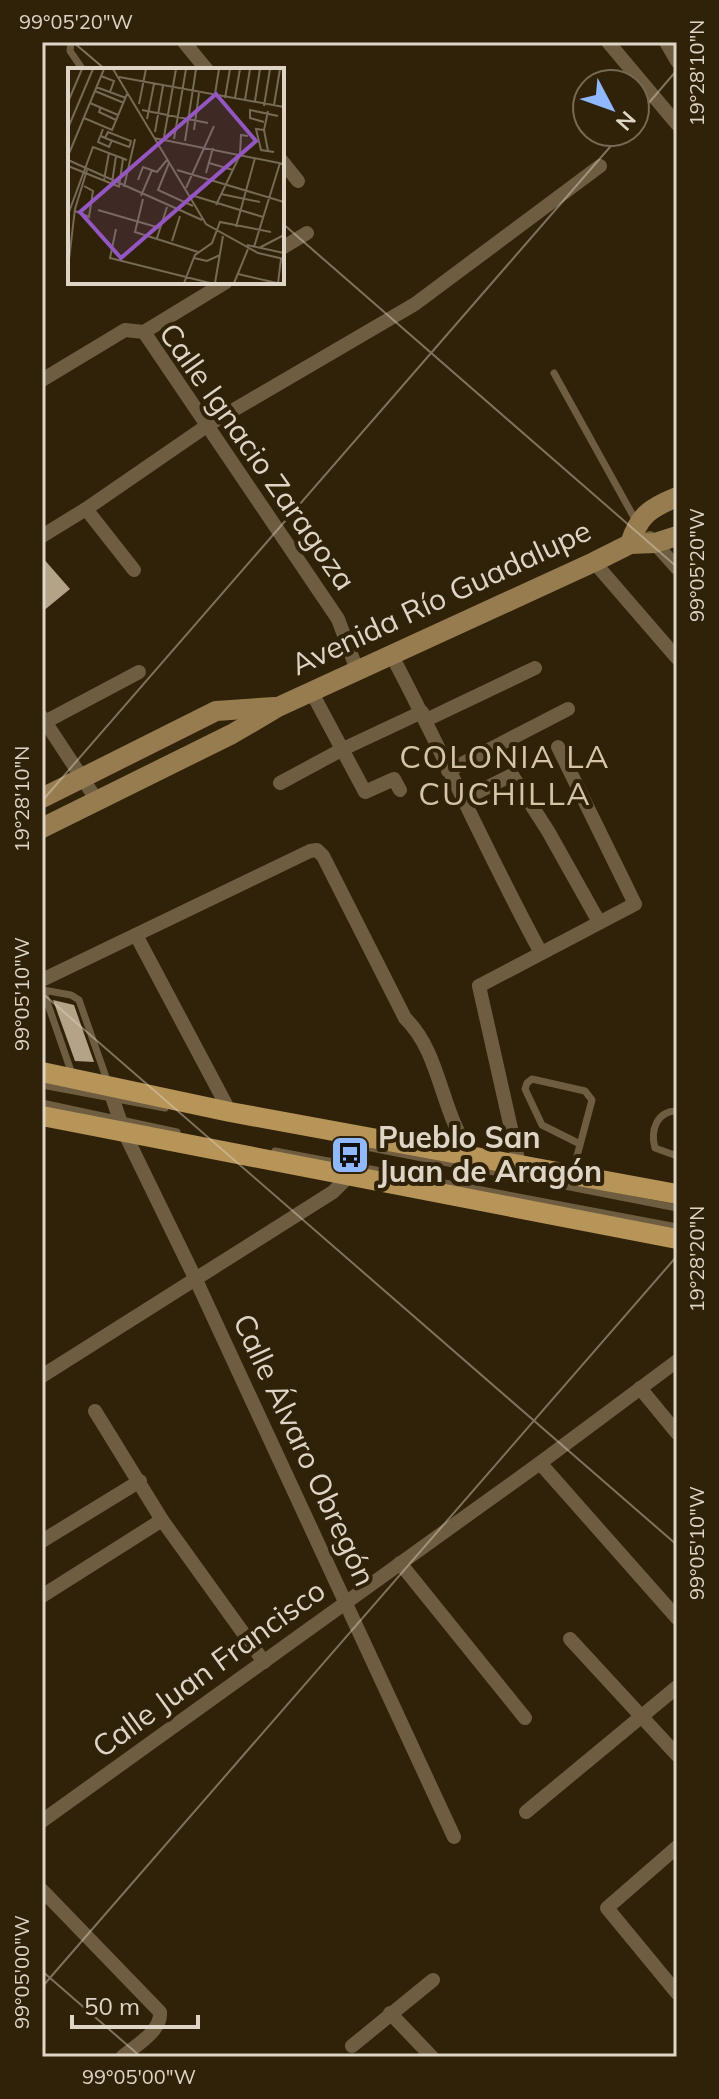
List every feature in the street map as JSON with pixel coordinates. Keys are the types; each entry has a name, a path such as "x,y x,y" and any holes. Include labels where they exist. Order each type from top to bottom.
{"main road":[{"path":"42,1072 110,1092 472,1154 677,1194"},
{"path":"42,1116 122,1125 350,1175 677,1239"}],"street":[{"path":"184,42 205,68"},
{"path":"608,42 677,124"},
{"path":"666,42 677,61"},
{"path":"284,164 298,181"},
{"path":"42,536 208,425 374,329 455,276 600,166"},
{"path":"284,247 307,233"},
{"path":"144,332 223,284"},
{"name":"Calle Ignacio Zaragoza","path":"42,380 125,330 144,332 338,619 357,670"},
{"path":"677,497 660,504 637,523 677,568"},
{"path":"86,509 134,570"},
{"name":"Avenida Río Guadalupe","path":"630,544 637,523"},
{"name":"Avenida Río Guadalupe","path":"42,828 232,734 311,691 630,544 655,543 677,536"},
{"path":"594,562 677,658"},
{"path":"392,656 541,953"},
{"path":"280,783 343,749 535,668"},
{"path":"98,802 44,720 139,672"},
{"path":"311,691 365,792 394,779 400,790"},
{"name":"Avenida Río Guadalupe","path":"42,798 216,711 278,707"},
{"path":"448,771 568,709"},
{"path":"519,1164 479,986 635,904 558,747"},
{"path":"462,800 512,775 548,831 599,922"},
{"path":"42,980 317,850 323,856 405,1018 422,1039 460,1139 472,1154"},
{"path":"136,935 230,1112"},
{"name":"Calle Álvaro Obregón","path":"110,1092 122,1125 454,1837"},
{"path":"42,1376 333,1192 350,1175"},
{"name":"Calle Juan Francisco","path":"42,1821 677,1361"},
{"path":"640,1388 677,1433"},
{"path":"95,1411 162,1520 264,1662"},
{"path":"540,1463 677,1618"},
{"path":"42,1541 140,1481"},
{"path":"42,1596 162,1520"},
{"path":"400,1563 525,1718"},
{"path":"570,1639 677,1755"},
{"path":"526,1812 677,1687"},
{"path":"677,1847 607,1908 677,1993"},
{"path":"42,1890 160,2012 161,2018 156,2028 122,2057"},
{"path":"352,2046 433,1980"},
{"path":"390,2013 432,2057"}],"lane":[{"path":"71,42 70,51 82,68"},
{"path":"554,373 637,523"},
{"path":"74,1079 42,990 71,995 79,1000 110,1092"},
{"path":"573,1173 592,1100 590,1095 585,1091 532,1079 527,1083 525,1089 540,1123 580,1144"},
{"path":"42,1085 110,1092 338,1142"},
{"path":"42,1103 122,1125 211,1139"},
{"path":"677,1111 665,1112 658,1119 653,1139 655,1148 677,1156"},
{"path":"353,1145 677,1208"},
{"path":"273,1151 677,1227"}],"building":[{"path":"42,557 70,589 42,612"},
{"path":"53,1000 74,1005 94,1062 75,1061"}],"place":[{"name":"Pueblo San Juan de Aragón","path":"350,1155"}],"district":[{"name":"COLONIA LA CUCHILLA","path":"505,776"}]}
